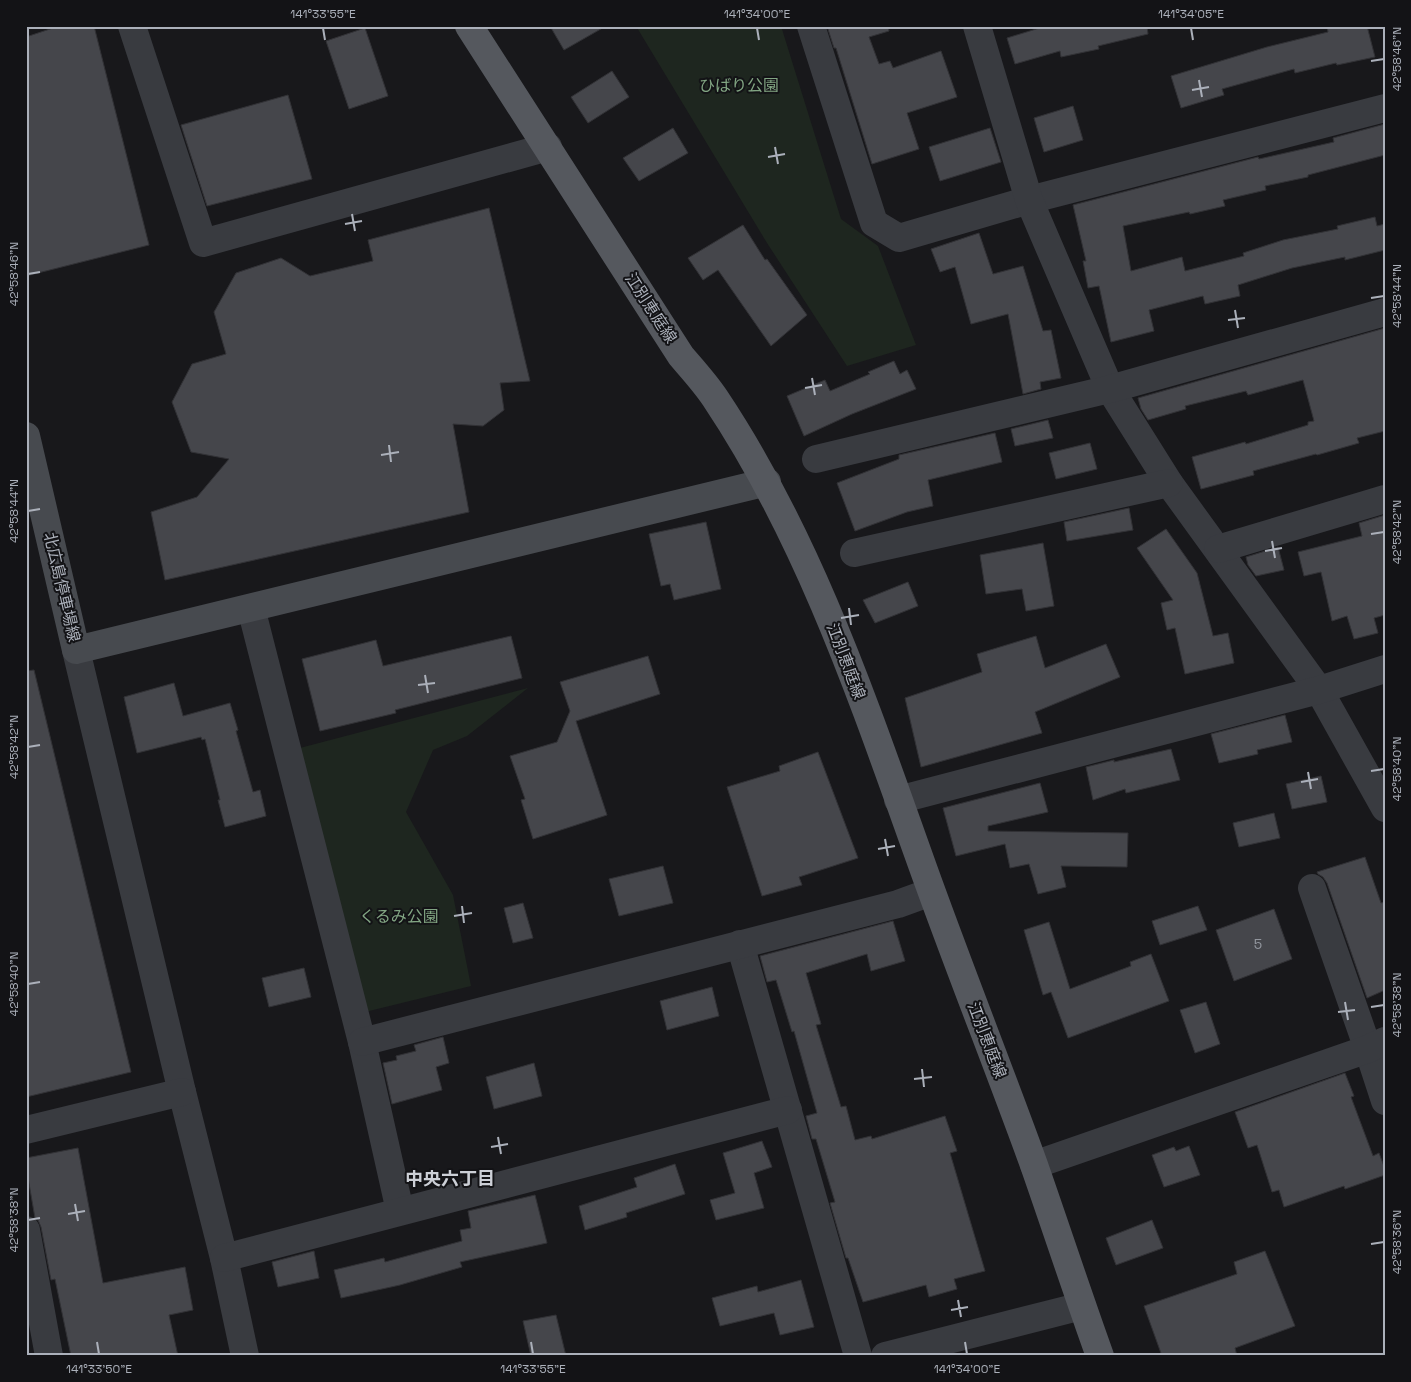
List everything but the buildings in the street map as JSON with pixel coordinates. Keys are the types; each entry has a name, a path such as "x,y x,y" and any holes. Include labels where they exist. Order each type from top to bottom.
{"main road":[{"name":"江別恵庭線","path":"468,26 682,356 718,403 743,441 797,544 840,644 1034,1164 1100,1356"}],"street":[{"path":"132,26 203,243 548,147"},
{"path":"811,26 874,223 899,238 1029,200 1385,108"},
{"path":"983,28 1029,200 1110,390 1170,483 1319,690 1385,808"},
{"path":"816,458 1110,390 1385,312"},
{"name":"北広島停車場線","path":"26,436 76,650"},
{"path":"245,1356 224,1258 182,1092 76,650 766,482"},
{"path":"854,553 1170,483"},
{"path":"1218,549 1385,499"},
{"path":"251,608 362,1042 400,1211"},
{"path":"898,800 1319,690 1385,669"},
{"path":"1312,888 1377,1045 1385,1101"},
{"path":"362,1042 898,904 931,892"},
{"path":"740,944 858,1356"},
{"path":"1034,1164 1377,1045"},
{"path":"26,1130 182,1092"},
{"path":"224,1258 788,1110"},
{"path":"26,1230 48,1356"},
{"path":"885,1356 1082,1306"}],"green space":[{"name":"ひばり公園","path":"636,26 781,26 841,219 878,246 916,345 847,366 767,243"},
{"name":"くるみ公園","path":"528,688 467,736 433,750 406,812 453,895 471,986 365,1012 300,748"}],"district":[{"name":"中央六丁目","path":"450,1178"}]}
